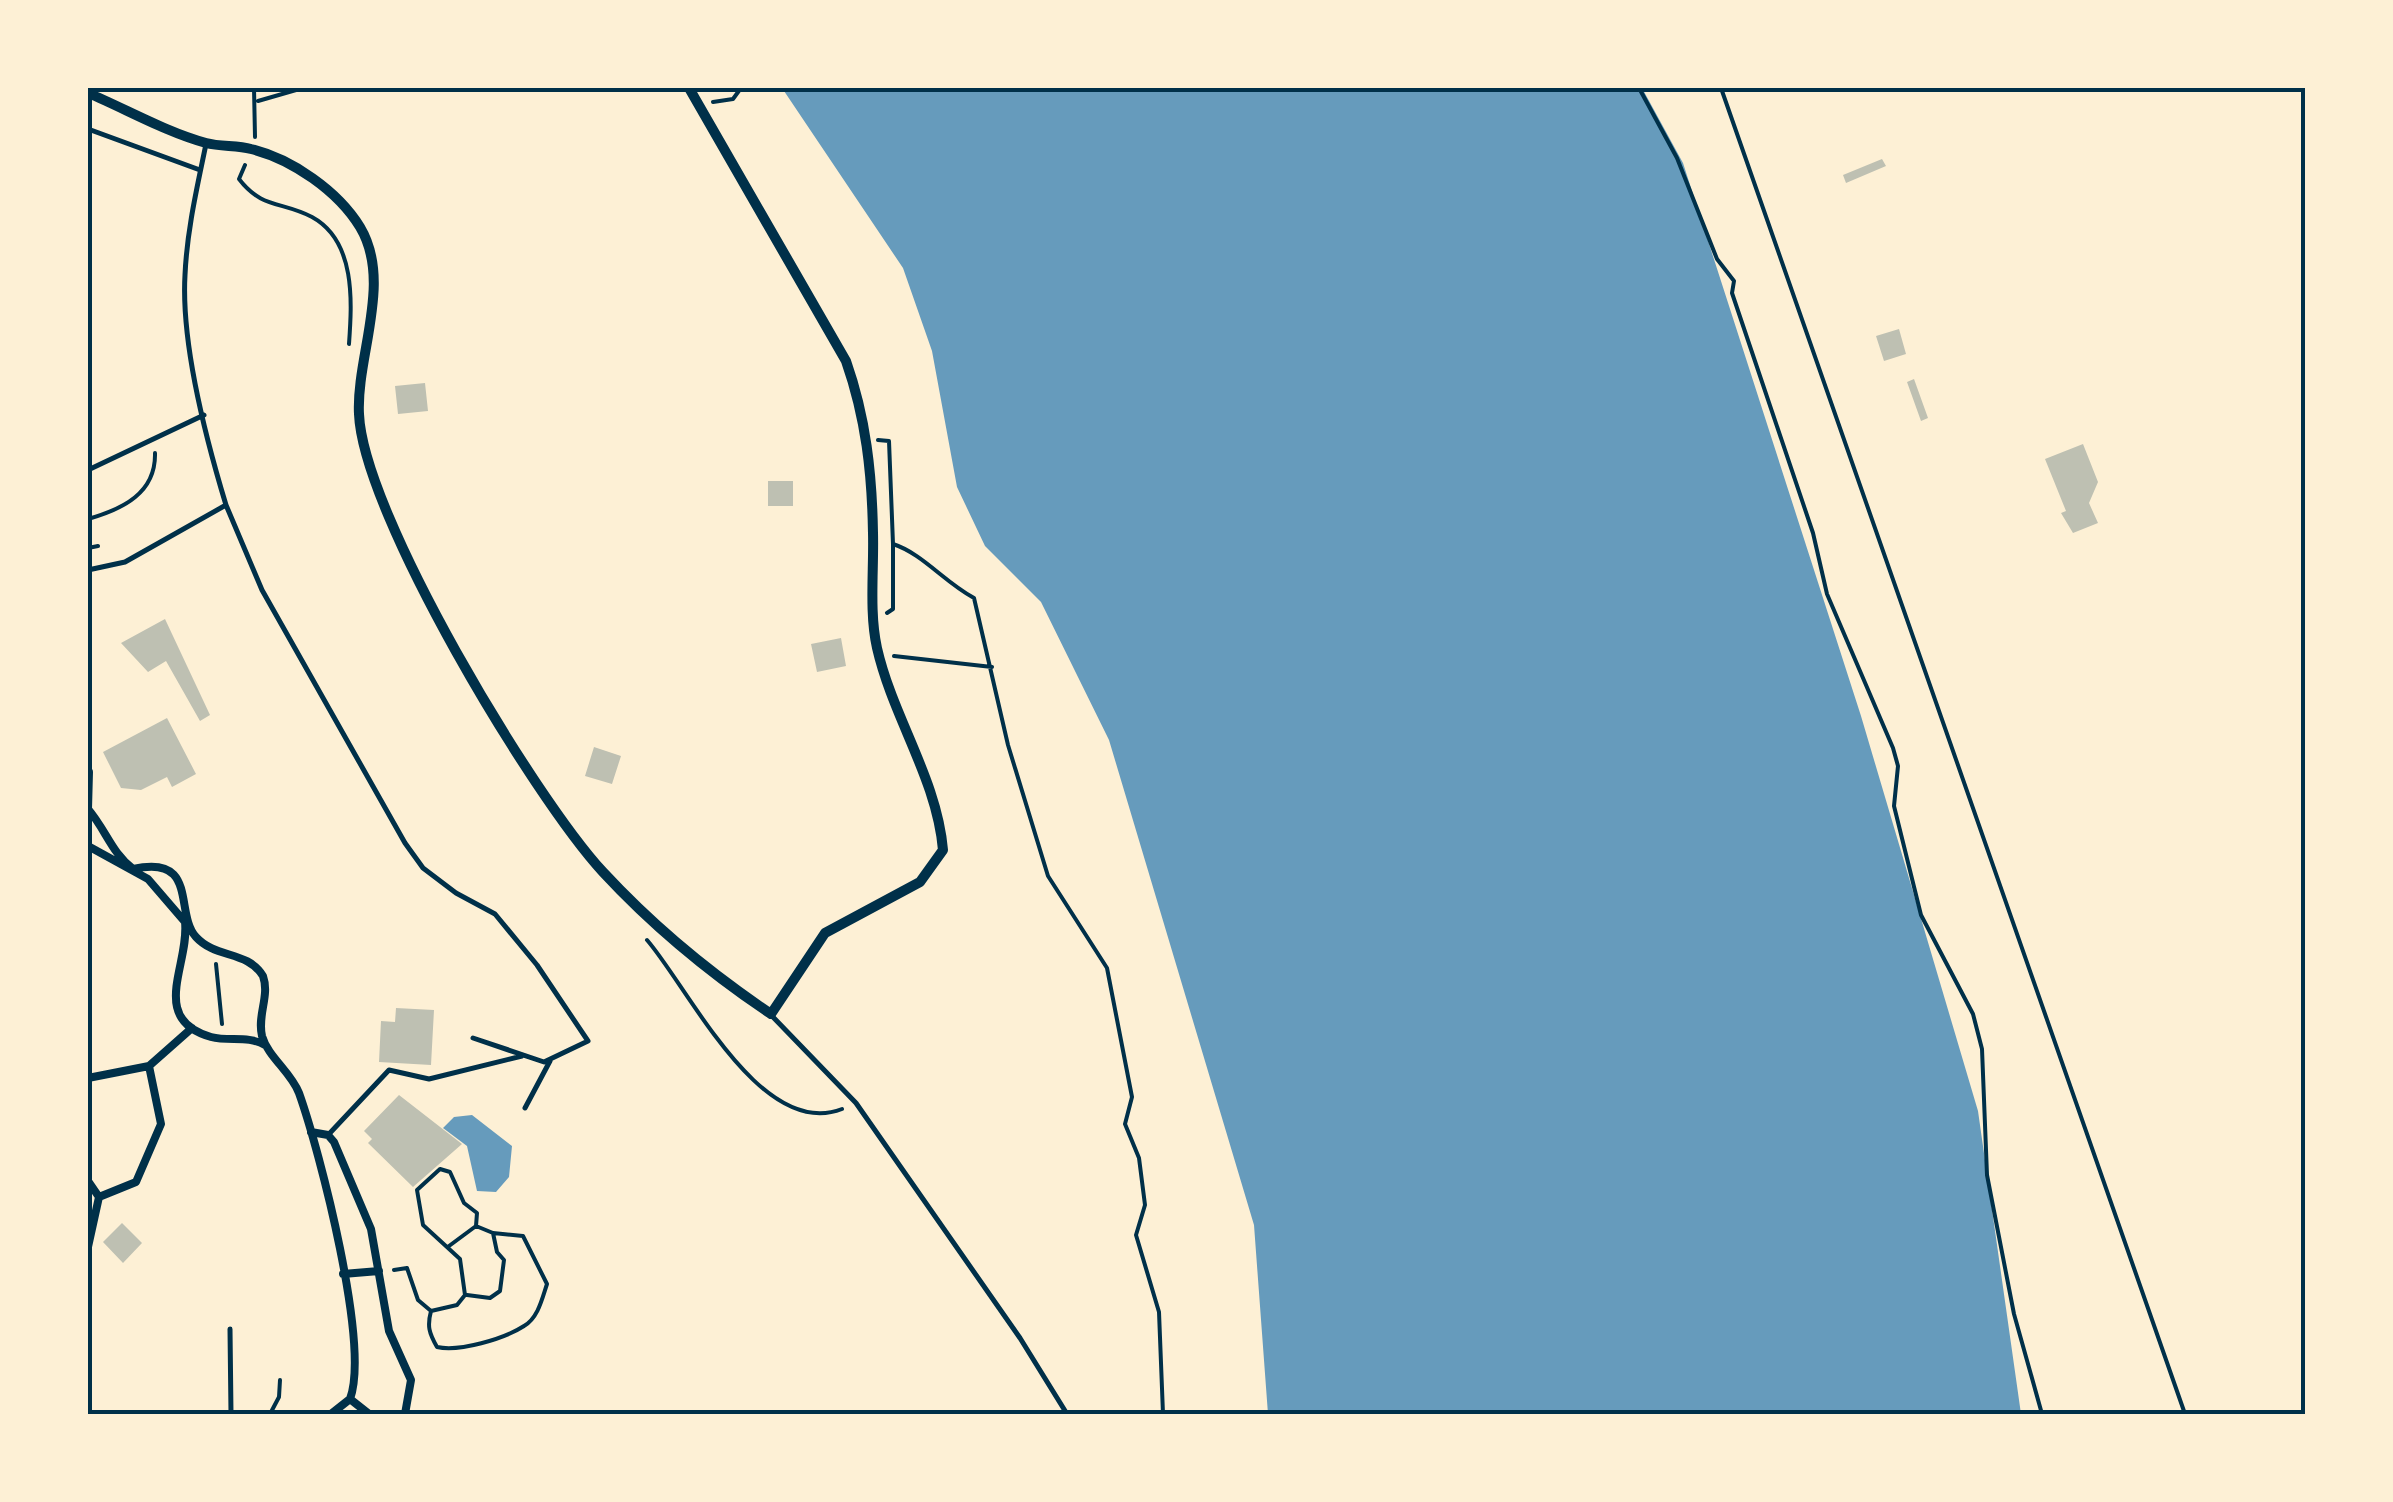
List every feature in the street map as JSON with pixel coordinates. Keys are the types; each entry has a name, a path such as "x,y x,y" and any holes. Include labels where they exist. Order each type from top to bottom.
{"street":[{"path":"88,93 206,144 252,149 296,167 332,195 362,228 373,276 359,415 380,504 517,751 601,870 672,940 771,1014 825,932 920,882 943,850 940,812 907,741 876,646 869,455 861,404 846,361 689,88"},
{"path":"88,775 88,809 105,828 114,854 162,892 200,942 214,950 243,956 263,976 266,992 260,1022 266,1044 297,1088 311,1132 335,1222 357,1350 350,1399 331,1414"},
{"path":"88,846 94,853 133,869 163,870 180,882 187,902 185,954 174,992 183,1020 192,1028 222,1039 247,1038 266,1044"},
{"path":"88,1078 149,1066 192,1028"},
{"path":"100,1197 136,1182 160,1124 149,1066"},
{"path":"311,1132 328,1134 371,1229 389,1331 411,1380 405,1414"},
{"path":"88,1181 100,1197"},
{"path":"88,1248 100,1197"},
{"path":"342,1274 379,1271"},
{"path":"350,1399 369,1414"}],"lane":[{"path":"88,129 200,170"},
{"path":"206,144 184,279 204,415 226,505 262,590 405,843 424,868 456,893 495,914 534,960 588,1042 544,1062 473,1038"},
{"path":"88,470 204,415"},
{"path":"88,570 125,562 226,505"},
{"path":"771,1014 856,1103 1020,1338 1067,1414"},
{"path":"328,1134 389,1070 429,1079 525,1056"},
{"path":"525,1108 552,1058"},
{"path":"230,1330 231,1414"}],"path":[{"path":"254,88 258,100 252,149 239,179 253,198 313,218 334,237 352,286 348,359"},
{"path":"258,100 302,88"},
{"path":"1639,88 1677,158 1716,259 1734,281 1732,293 1813,533 1827,594 1898,766 1894,806 1921,915 1973,1014 1982,1048 1988,1175 2014,1314 2042,1414"},
{"path":"1721,88 2185,1414"},
{"path":"88,519 132,500 149,485 154,475 154,438"},
{"path":"888,628 885,614 894,609 895,596 893,544 915,551 940,580 974,598 1008,744 1048,876 1107,968 1132,1097 1125,1124 1139,1158 1145,1205 1136,1235 1159,1312 1163,1414"},
{"path":"88,548 98,546"},
{"path":"891,642 894,656"},
{"path":"876,646 894,656 992,667"},
{"path":"644,936 666,962 711,1034 766,1091 802,1109 831,1113 856,1103"},
{"path":"214,950 222,1039"},
{"path":"431,1311 457,1305 465,1295 466,1275 449,1246 423,1224 417,1190 440,1169 450,1172 464,1203 477,1214 476,1226 449,1246"},
{"path":"431,1311 427,1326 433,1340 437,1347 451,1350 525,1326 532,1317 547,1284 523,1236 493,1233 476,1226"},
{"path":"465,1295 490,1298 500,1291 504,1260 497,1252 493,1233"},
{"path":"379,1271 406,1268 418,1300 431,1311"},
{"path":"270,1414 279,1397 280,1380"}],"water":[{"path":"782,88 1642,88 1683,163 1861,716 1978,1111 2021,1414 1268,1414 1254,1225 1109,740 1041,602 985,546 957,487 932,351 903,268"},
{"path":"472,1115 512,1146 509,1177 496,1192 477,1191 467,1146 443,1128 454,1117"}],"building":[{"path":"1882,159 1886,166 1846,183 1843,175"},
{"path":"1899,329 1906,354 1884,361 1876,336"},
{"path":"1914,379 1928,418 1921,421 1907,382"},
{"path":"425,383 428,411 398,414 395,386"},
{"path":"2083,444 2098,482 2089,503 2098,523 2073,533 2061,513 2066,511 2045,459"},
{"path":"768,481 793,481 793,506 768,506"},
{"path":"165,619 210,715 200,721 166,661 148,672 121,643"},
{"path":"841,638 846,666 817,672 811,644"},
{"path":"167,718 196,774 172,787 167,777 141,790 121,788 103,752"},
{"path":"594,747 621,756 612,784 585,776"},
{"path":"396,1008 434,1010 431,1065 379,1062 381,1021 395,1022"},
{"path":"399,1095 462,1144 413,1187 368,1143 372,1139 364,1131"},
{"path":"122,1223 142,1243 123,1263 103,1242"}]}
